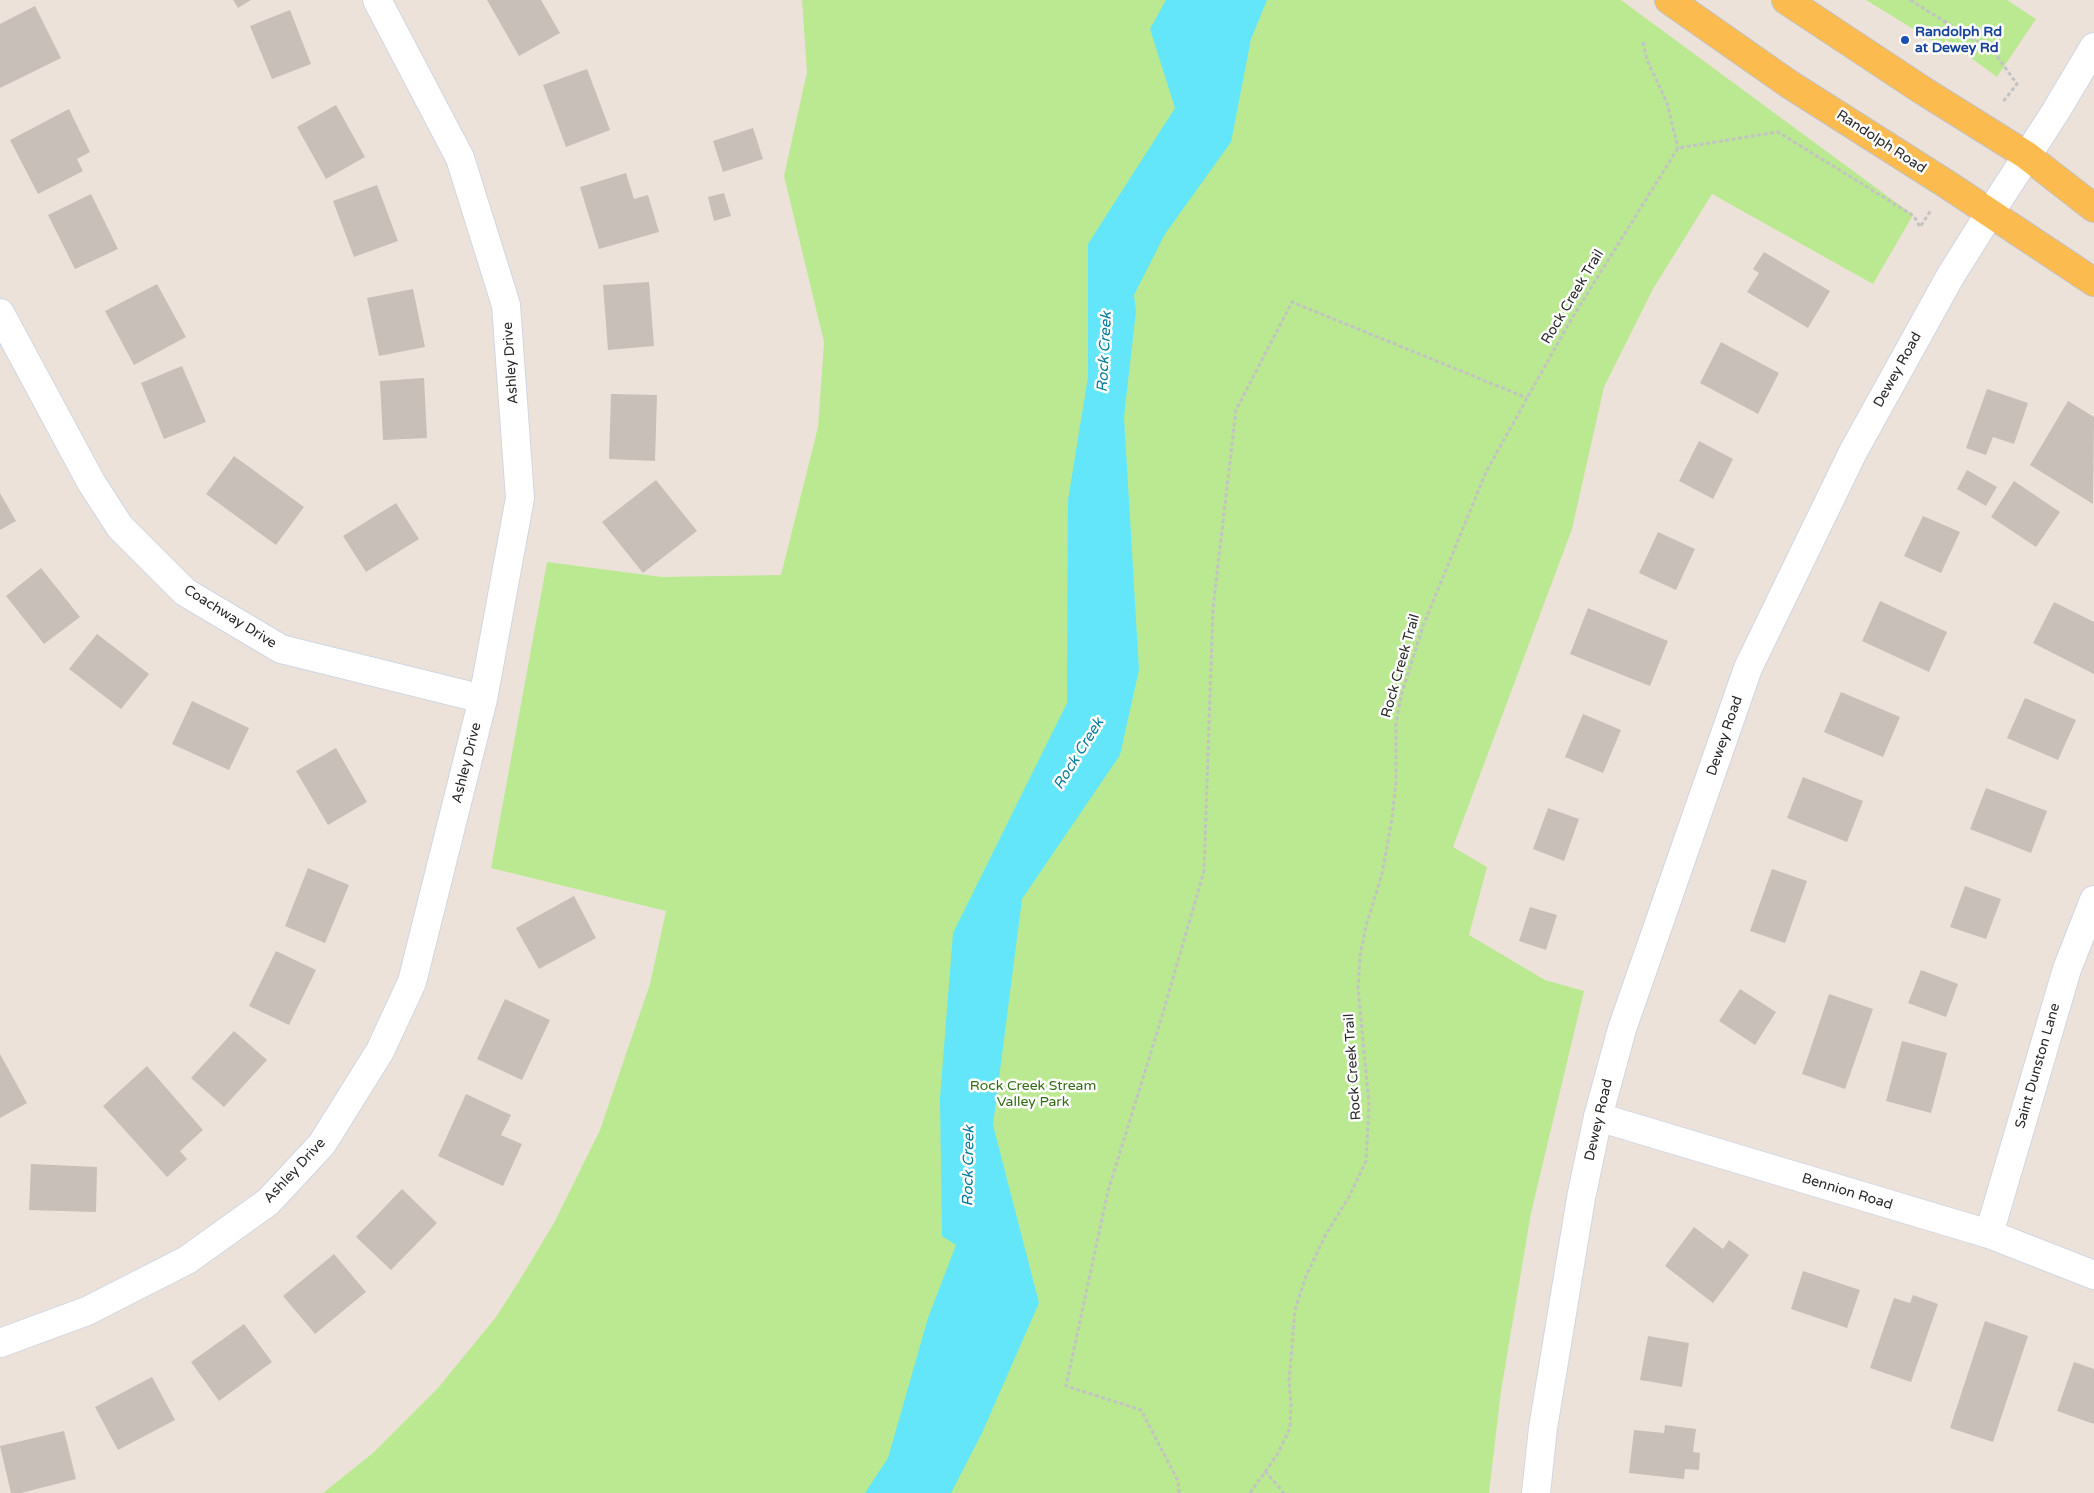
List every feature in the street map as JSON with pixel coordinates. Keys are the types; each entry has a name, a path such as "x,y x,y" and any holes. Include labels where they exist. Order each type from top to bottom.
{"main road":[{"name":"Randolph Road","path":"1669,0 1790,84 2094,282"},
{"path":"1786,0 1922,90 2026,155 2094,208"}],"street":[{"name":"Ashley Drive","path":"0,1343 87,1311 187,1260 268,1202 322,1144 380,1051 412,982 483,699 520,498 506,305 460,158 377,0"},
{"name":"Dewey Road","path":"1536,1493 1546,1409 1581,1198 1598,1117 1622,1029 1748,668 1853,452 1951,275 2026,155 2056,111 2094,46"},
{"name":"Coachway Drive","path":"0,313 91,482 120,527 185,592 281,649 483,699"},
{"name":"Saint Dunston Lane","path":"1989,1234 2067,968 2094,900"},
{"name":"Bennion Road","path":"1598,1117 1989,1234 2094,1275"}],"path":[{"path":"1910,0 1994,52 2017,84"},
{"path":"1643,42 1648,60 1666,103 1678,148 1778,132 1914,216 1920,227"},
{"name":"Rock Creek Trail","path":"1250,1493 1278,1455 1290,1428 1292,1403 1289,1381 1295,1310 1306,1276 1324,1238 1350,1195 1366,1161 1369,1104 1358,988 1360,956 1366,926 1382,874 1392,820 1396,781 1396,724 1422,626 1486,472 1569,324 1678,148"},
{"path":"1179,1493 1178,1481 1141,1410 1066,1386 1108,1191 1204,872 1213,608 1236,410 1292,302 1527,398"},
{"path":"1265,1472 1284,1493"}],"green space":[{"name":"Rock Creek Stream Valley Park","path":"802,0 1621,0 1913,215 1873,284 1712,194 1653,289 1604,387 1572,529 1453,847 1487,867 1469,935 1545,980 1584,991 1531,1213 1501,1391 1489,1493 323,1493 373,1453 438,1388 496,1317 554,1223 600,1130 650,984 666,911 491,868 547,562 662,577 781,575 818,427 824,342 784,176 807,72"},
{"path":"1866,0 2007,0 2036,19 1997,77 1945,39 1944,48"}],"water":[{"name":"Rock Creek","path":"1166,0 1267,0 1251,39 1231,142 1165,234 1134,295 1136,311 1124,417 1139,670 1120,755 1022,899 993,1125 1039,1303 982,1433 951,1493 865,1493 888,1458 928,1318 956,1245 942,1236 940,1098 953,933 1067,703 1068,500 1088,377 1088,244 1175,108 1150,29"}],"building":[{"path":"233,0 251,0 238,8"},
{"path":"487,0 541,0 560,33 519,56"},
{"path":"35,6 61,58 0,88 0,24"},
{"path":"290,10 311,64 272,79 250,26"},
{"path":"587,69 610,130 566,147 543,85"},
{"path":"336,105 365,157 326,179 297,127"},
{"path":"69,109 90,152 77,159 83,171 38,194 10,140"},
{"path":"753,128 763,159 723,172 713,141"},
{"path":"626,173 634,199 648,195 659,232 599,249 580,187"},
{"path":"377,185 398,241 354,257 333,201"},
{"path":"724,193 731,216 714,221 708,197"},
{"path":"91,194 118,249 75,269 48,215"},
{"path":"1764,252 1830,291 1808,328 1747,292 1759,273 1753,269"},
{"path":"649,282 654,346 608,350 603,285"},
{"path":"157,284 186,337 134,365 105,311"},
{"path":"413,289 425,347 379,356 367,298"},
{"path":"1721,342 1779,373 1758,414 1700,383"},
{"path":"182,366 206,422 164,439 141,383"},
{"path":"424,378 427,438 383,440 380,381"},
{"path":"1987,389 2028,403 2014,444 1993,437 1986,455 1966,448"},
{"path":"611,394 657,395 655,461 609,459"},
{"path":"2068,401 2094,417 2093,504 2030,465"},
{"path":"1699,441 1733,459 1713,499 1679,481"},
{"path":"234,456 304,507 276,545 206,494"},
{"path":"1967,470 1997,487 1986,506 1957,489"},
{"path":"656,480 697,531 643,573 602,522"},
{"path":"2014,481 2060,512 2036,547 1991,517"},
{"path":"0,493 16,521 0,530"},
{"path":"396,503 419,539 366,572 343,536"},
{"path":"1923,516 1960,532 1941,573 1904,556"},
{"path":"1658,532 1695,549 1676,590 1639,573"},
{"path":"41,568 80,617 44,644 6,596"},
{"path":"1880,601 1947,632 1929,672 1862,641"},
{"path":"2054,602 2094,622 2094,674 2033,643"},
{"path":"1588,608 1668,641 1650,686 1570,654"},
{"path":"97,634 149,674 121,709 69,669"},
{"path":"1841,692 1900,717 1883,757 1824,732"},
{"path":"2025,698 2076,720 2058,760 2007,738"},
{"path":"192,701 249,728 229,770 172,744"},
{"path":"1583,714 1621,730 1603,773 1565,757"},
{"path":"336,748 367,802 328,825 296,771"},
{"path":"1803,777 1863,801 1847,842 1787,818"},
{"path":"1986,788 2047,811 2031,853 1970,829"},
{"path":"1548,808 1579,819 1564,861 1533,849"},
{"path":"308,868 349,885 325,943 285,926"},
{"path":"1772,869 1807,881 1785,943 1750,931"},
{"path":"1965,886 2001,899 1986,939 1950,927"},
{"path":"574,896 596,938 539,969 516,928"},
{"path":"1530,907 1557,915 1546,950 1519,941"},
{"path":"276,951 316,970 289,1025 249,1006"},
{"path":"1921,970 1958,984 1946,1017 1908,1003"},
{"path":"1740,989 1776,1012 1755,1045 1719,1021"},
{"path":"1829,994 1873,1009 1845,1089 1802,1074"},
{"path":"505,999 550,1020 522,1080 477,1059"},
{"path":"234,1031 267,1060 224,1107 191,1078"},
{"path":"1902,1041 1947,1053 1931,1113 1886,1101"},
{"path":"0,1054 27,1103 0,1118"},
{"path":"147,1066 203,1130 180,1151 187,1159 167,1177 103,1106"},
{"path":"466,1094 511,1115 501,1135 522,1144 503,1186 438,1156"},
{"path":"31,1164 97,1167 96,1212 29,1210"},
{"path":"402,1189 437,1223 391,1270 356,1237"},
{"path":"1694,1227 1723,1249 1729,1240 1749,1255 1713,1303 1665,1266"},
{"path":"334,1254 366,1292 315,1334 283,1296"},
{"path":"1803,1271 1860,1290 1847,1328 1791,1309"},
{"path":"1913,1295 1938,1304 1911,1382 1870,1368 1894,1298 1910,1303"},
{"path":"1985,1321 2028,1336 1993,1442 1950,1428"},
{"path":"244,1324 272,1362 219,1401 191,1362"},
{"path":"1648,1336 1689,1343 1682,1387 1640,1380"},
{"path":"2074,1362 2094,1369 2094,1424 2057,1411"},
{"path":"152,1377 175,1420 118,1450 95,1407"},
{"path":"1665,1425 1696,1429 1693,1452 1700,1453 1699,1470 1685,1469 1684,1479 1629,1473 1634,1430 1664,1433"},
{"path":"64,1431 76,1479 21,1493 11,1493 0,1446"}],"place":[{"name":"Randolph Rd at Dewey Rd","path":"1905,40"}]}
